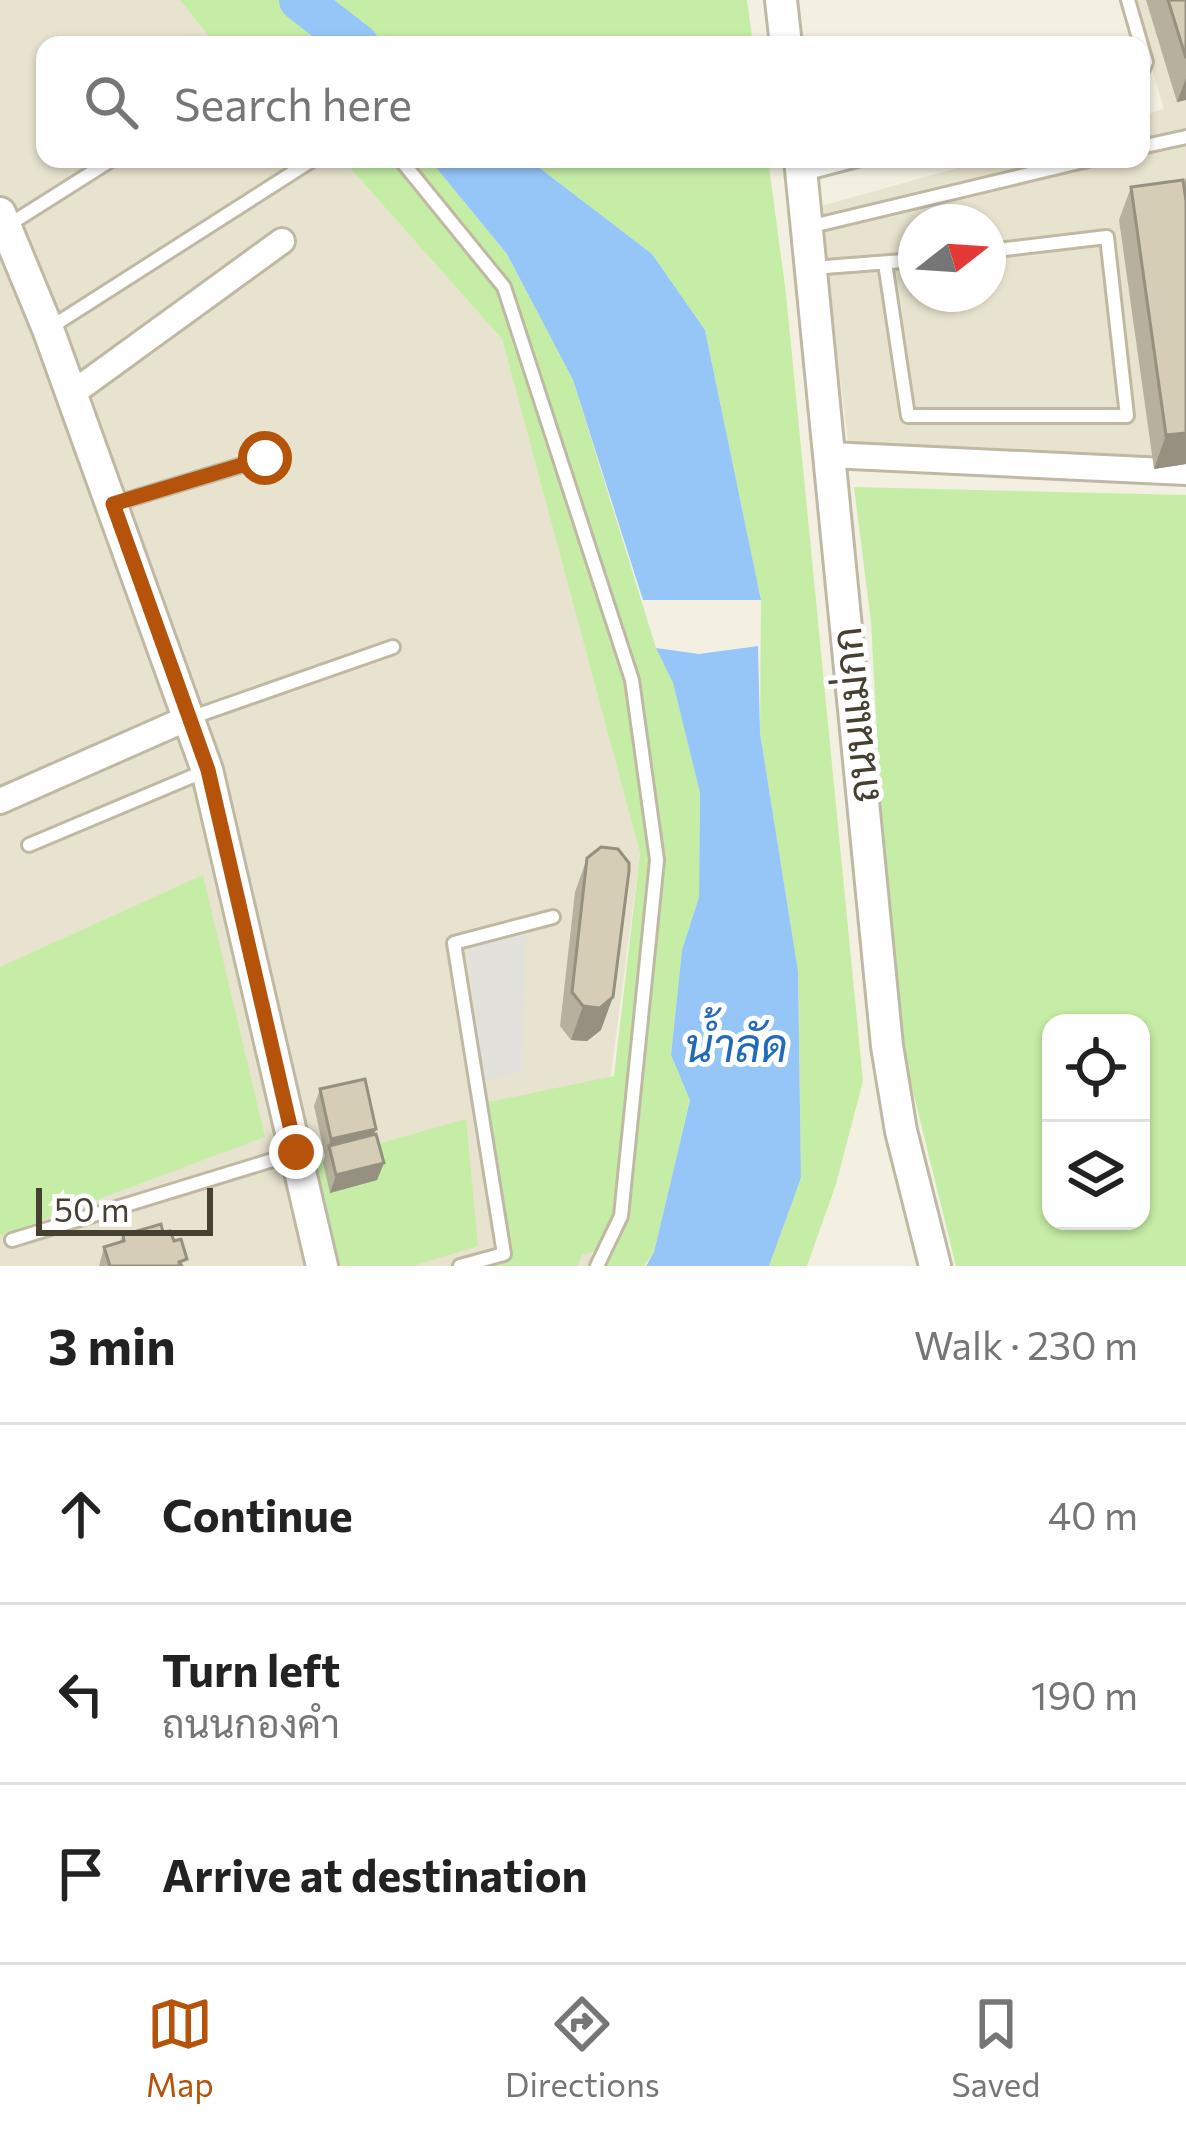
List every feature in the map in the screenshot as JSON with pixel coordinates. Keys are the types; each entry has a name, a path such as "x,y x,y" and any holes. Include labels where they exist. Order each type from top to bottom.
{"street":[{"path":"781,0 785,36"},
{"name":"ถนนแม่กก","path":"801,168 887,1046 901,1131 935,1266"},
{"path":"4,231 48,329 208,770 322,1266"},
{"path":"70,395 282,242"},
{"path":"830,455 1186,472"},
{"path":"0,801 188,718"}],"lane":[{"path":"1128,0 1138,36"},
{"path":"1150,145 1186,136"},
{"path":"4,231 99,168"},
{"path":"48,329 300,168"},
{"path":"407,168 504,287 632,680 657,860 621,1216 597,1266"},
{"path":"808,227 1054,168"},
{"path":"885,263 908,416 1127,416 1107,237 1006,249"},
{"path":"812,268 898,262"},
{"path":"113,504 265,458"},
{"path":"188,718 393,647"},
{"path":"29,844 208,770"},
{"path":"460,1266 504,1254 454,943 553,917"},
{"path":"12,1240 296,1152"}],"shaded area":[{"path":"0,0 180,0 209,36 36,36 36,168 350,168 502,339 640,853 601,1149 591,1266 0,1266"},
{"path":"1131,0 1186,0 1186,485 851,464 818,207 957,168 1150,168 1150,113 1164,109 1150,63 1150,36 1142,36"},
{"path":"526,930 522,1073 484,1080 467,945"}],"green space":[{"path":"180,0 747,0 752,36 209,36"},
{"path":"350,168 436,168 507,254 573,380 656,648 673,683 700,793 699,897 682,950 671,1055 690,1099 654,1252 644,1266 593,1266 594,1252 582,1255 577,1266 496,1266 505,1263 479,1104 614,1076 640,853 502,339"},
{"path":"540,168 769,168 786,294 863,1081 836,1184 807,1266 769,1266 801,1178 798,971 760,733 761,600 705,330 652,254"},
{"path":"854,487 1186,495 1186,1266 956,1266 904,1055 887,922 871,622"},
{"path":"203,875 265,1137 0,1236 0,967"},
{"path":"466,1119 478,1246 413,1266 338,1266 310,1163"}],"water":[{"path":"436,168 540,168 652,254 705,330 761,600 643,600 573,380 507,254"},
{"name":"น้ำลัด","path":"758,646 760,733 798,971 801,1178 769,1266 646,1266 654,1252 690,1100 671,1055 682,950 699,897 700,793 673,683 656,648 699,654"}],"building":[{"path":"1168,0 1186,0 1186,58"},
{"path":"1183,180 1186,433 1166,435 1131,187"},
{"path":"601,847 618,849 629,871 613,997 600,1008 583,1006 572,992 587,858"},
{"path":"365,1079 376,1129 331,1139 320,1089"},
{"path":"376,1134 384,1163 336,1175 329,1146"},
{"path":"161,1224 174,1241 181,1239 187,1259 179,1262 181,1266 110,1266 104,1247 124,1241 123,1235"}],"waterway":[{"name":"น้ำลัด","path":"300,0 346,36"}],"route":[{"path":"265,458 113,504 208,770 296,1152"}]}
